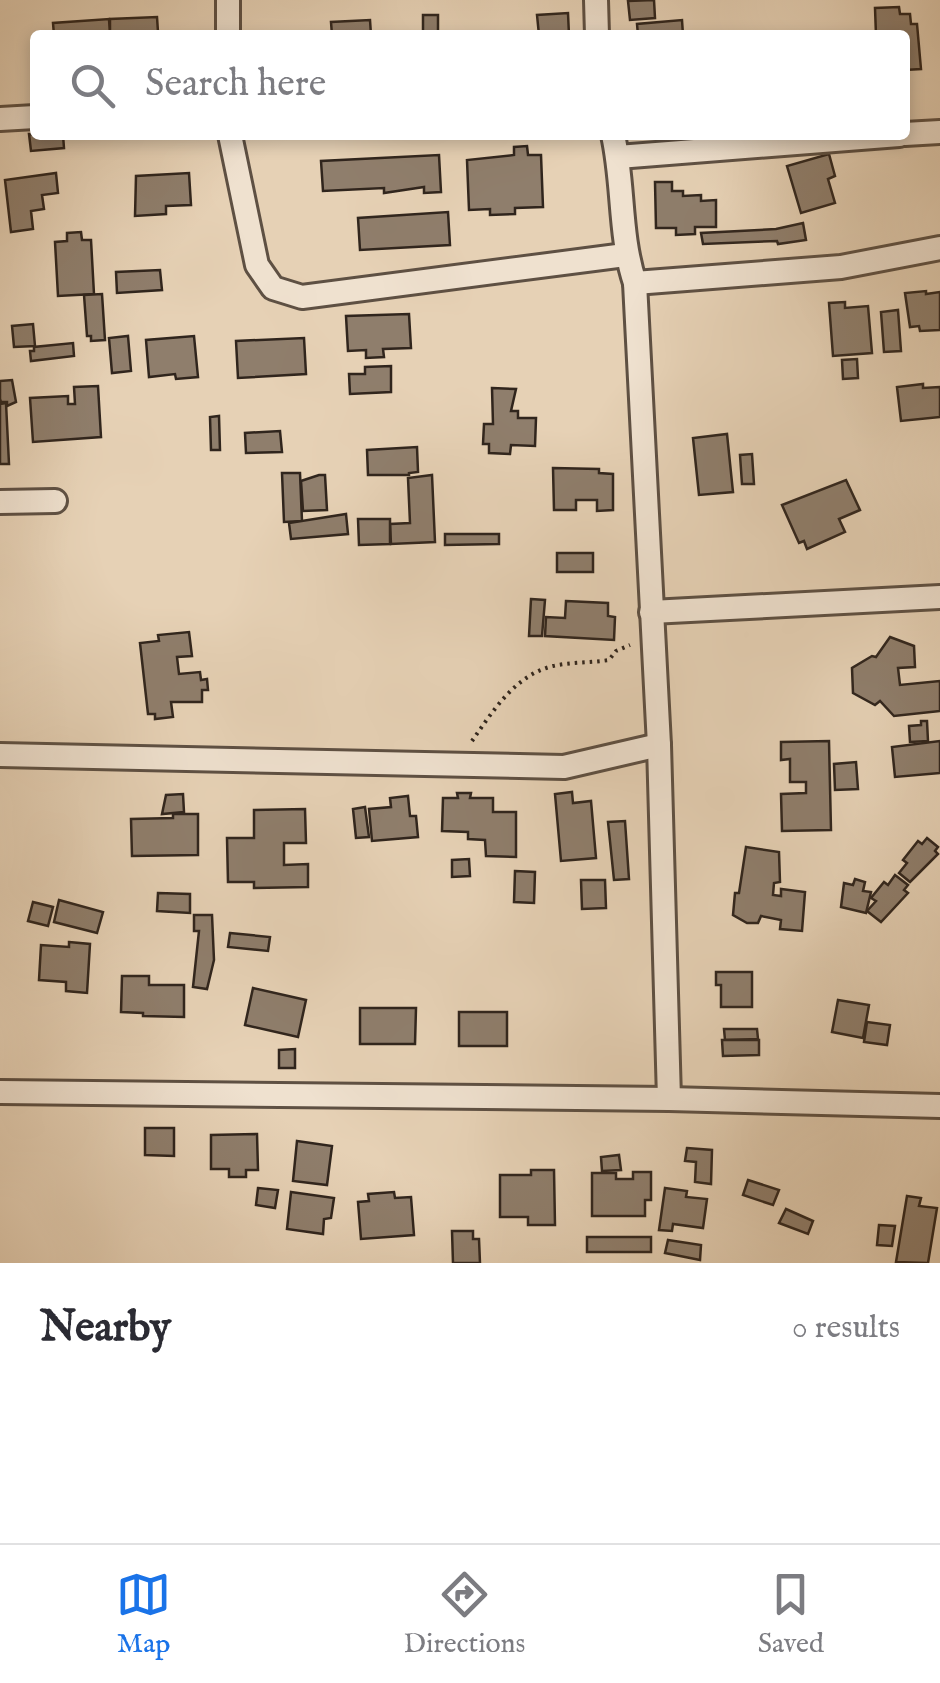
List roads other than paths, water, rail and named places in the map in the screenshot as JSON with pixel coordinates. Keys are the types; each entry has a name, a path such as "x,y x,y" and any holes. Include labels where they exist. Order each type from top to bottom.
{"street":[{"path":"228,0 228,30"},
{"path":"596,0 598,30"},
{"path":"0,119 30,117"},
{"path":"910,134 940,132"},
{"path":"231,140 257,265 274,288 302,297 626,256"},
{"path":"668,1099 659,745 635,283 626,256 615,146 772,140"},
{"path":"635,283 841,268 940,248"},
{"path":"0,502 54,501"},
{"path":"651,612 940,596"},
{"path":"0,755 458,762 564,768 659,745"},
{"path":"0,1092 940,1106"}]}
